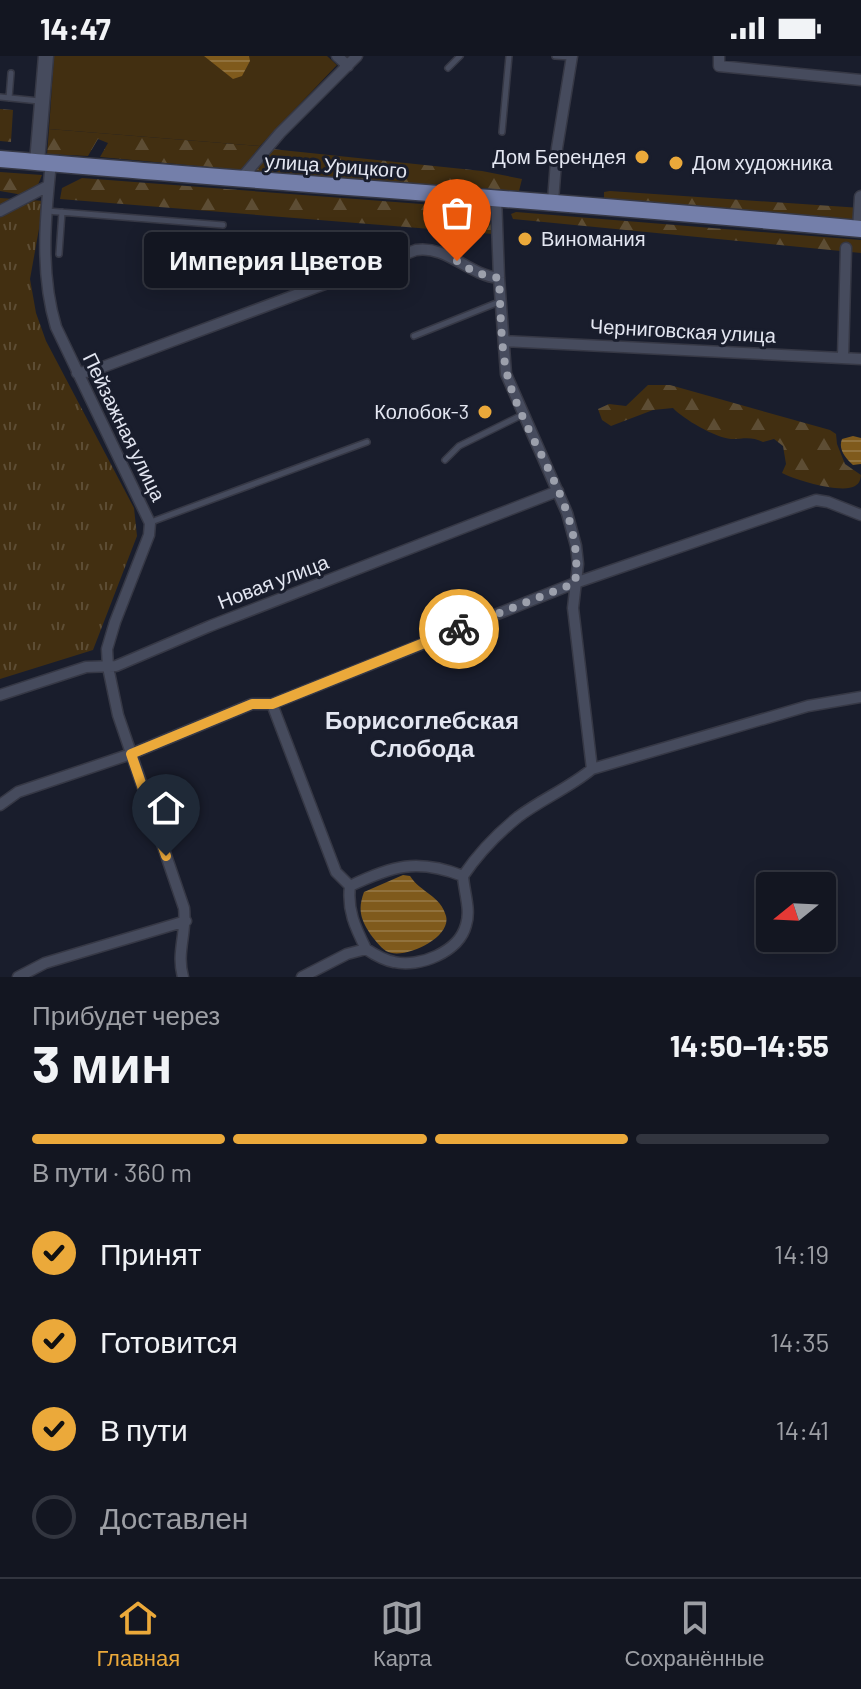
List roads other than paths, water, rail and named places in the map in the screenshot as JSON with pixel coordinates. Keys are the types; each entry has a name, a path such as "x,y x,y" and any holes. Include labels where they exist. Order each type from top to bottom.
{"main road":[{"path":"44,162 42,101 46,56"},
{"name":"улица Урицкого","path":"0,159 240,180 496,196 860,229"}],"street":[{"path":"337,56 348,66"},
{"path":"240,180 280,133 357,56"},
{"path":"719,56 719,66 861,80"},
{"path":"553,201 557,148 572,57"},
{"name":"Пейзажная улица","path":"44,162 48,186 45,271 56,327 150,523 145,549 107,649 108,667 118,715 184,908 186,921 180,946 183,977"},
{"path":"0,211 48,186"},
{"path":"496,196 506,374 558,491 576,546 578,564 573,608 592,769"},
{"path":"860,229 861,197"},
{"path":"77,373 92,371 416,250 430,247 476,273 499,278"},
{"path":"843,357 846,248"},
{"name":"Черниговская улица","path":"504,341 861,359"},
{"name":"Новая улица","path":"0,695 86,667 108,667 558,491"},
{"path":"0,805 18,792 131,754 252,704 272,704 575,583 816,500 861,515"},
{"path":"350,886 348,903 366,949 396,963 411,963 448,950 465,930 469,915 463,876 498,834 592,769 808,706 861,697"},
{"path":"272,704 336,872 350,886"},
{"path":"350,886 388,869 408,864 463,876"},
{"path":"18,977 45,963 186,921"},
{"path":"302,977 347,954 366,949"}],"lane":[{"path":"448,68 460,56"},
{"path":"502,132 509,56"},
{"path":"555,56 572,57"},
{"path":"9,98 11,73"},
{"path":"0,97 42,101"},
{"path":"46,211 223,225"},
{"path":"59,254 62,212"},
{"path":"414,336 500,302"},
{"path":"445,460 459,446 523,415"},
{"path":"150,523 367,442"}],"place":[{"name":"Дом Берендея","path":"642,157"},
{"name":"Дом художника","path":"676,163"},
{"name":"Виномания","path":"525,239"},
{"name":"Империя Цветов","path":"457,261"},
{"name":"Колобок-3","path":"485,412"}],"district":[{"name":"Борисоглебская Слобода","path":"422,735"}]}
